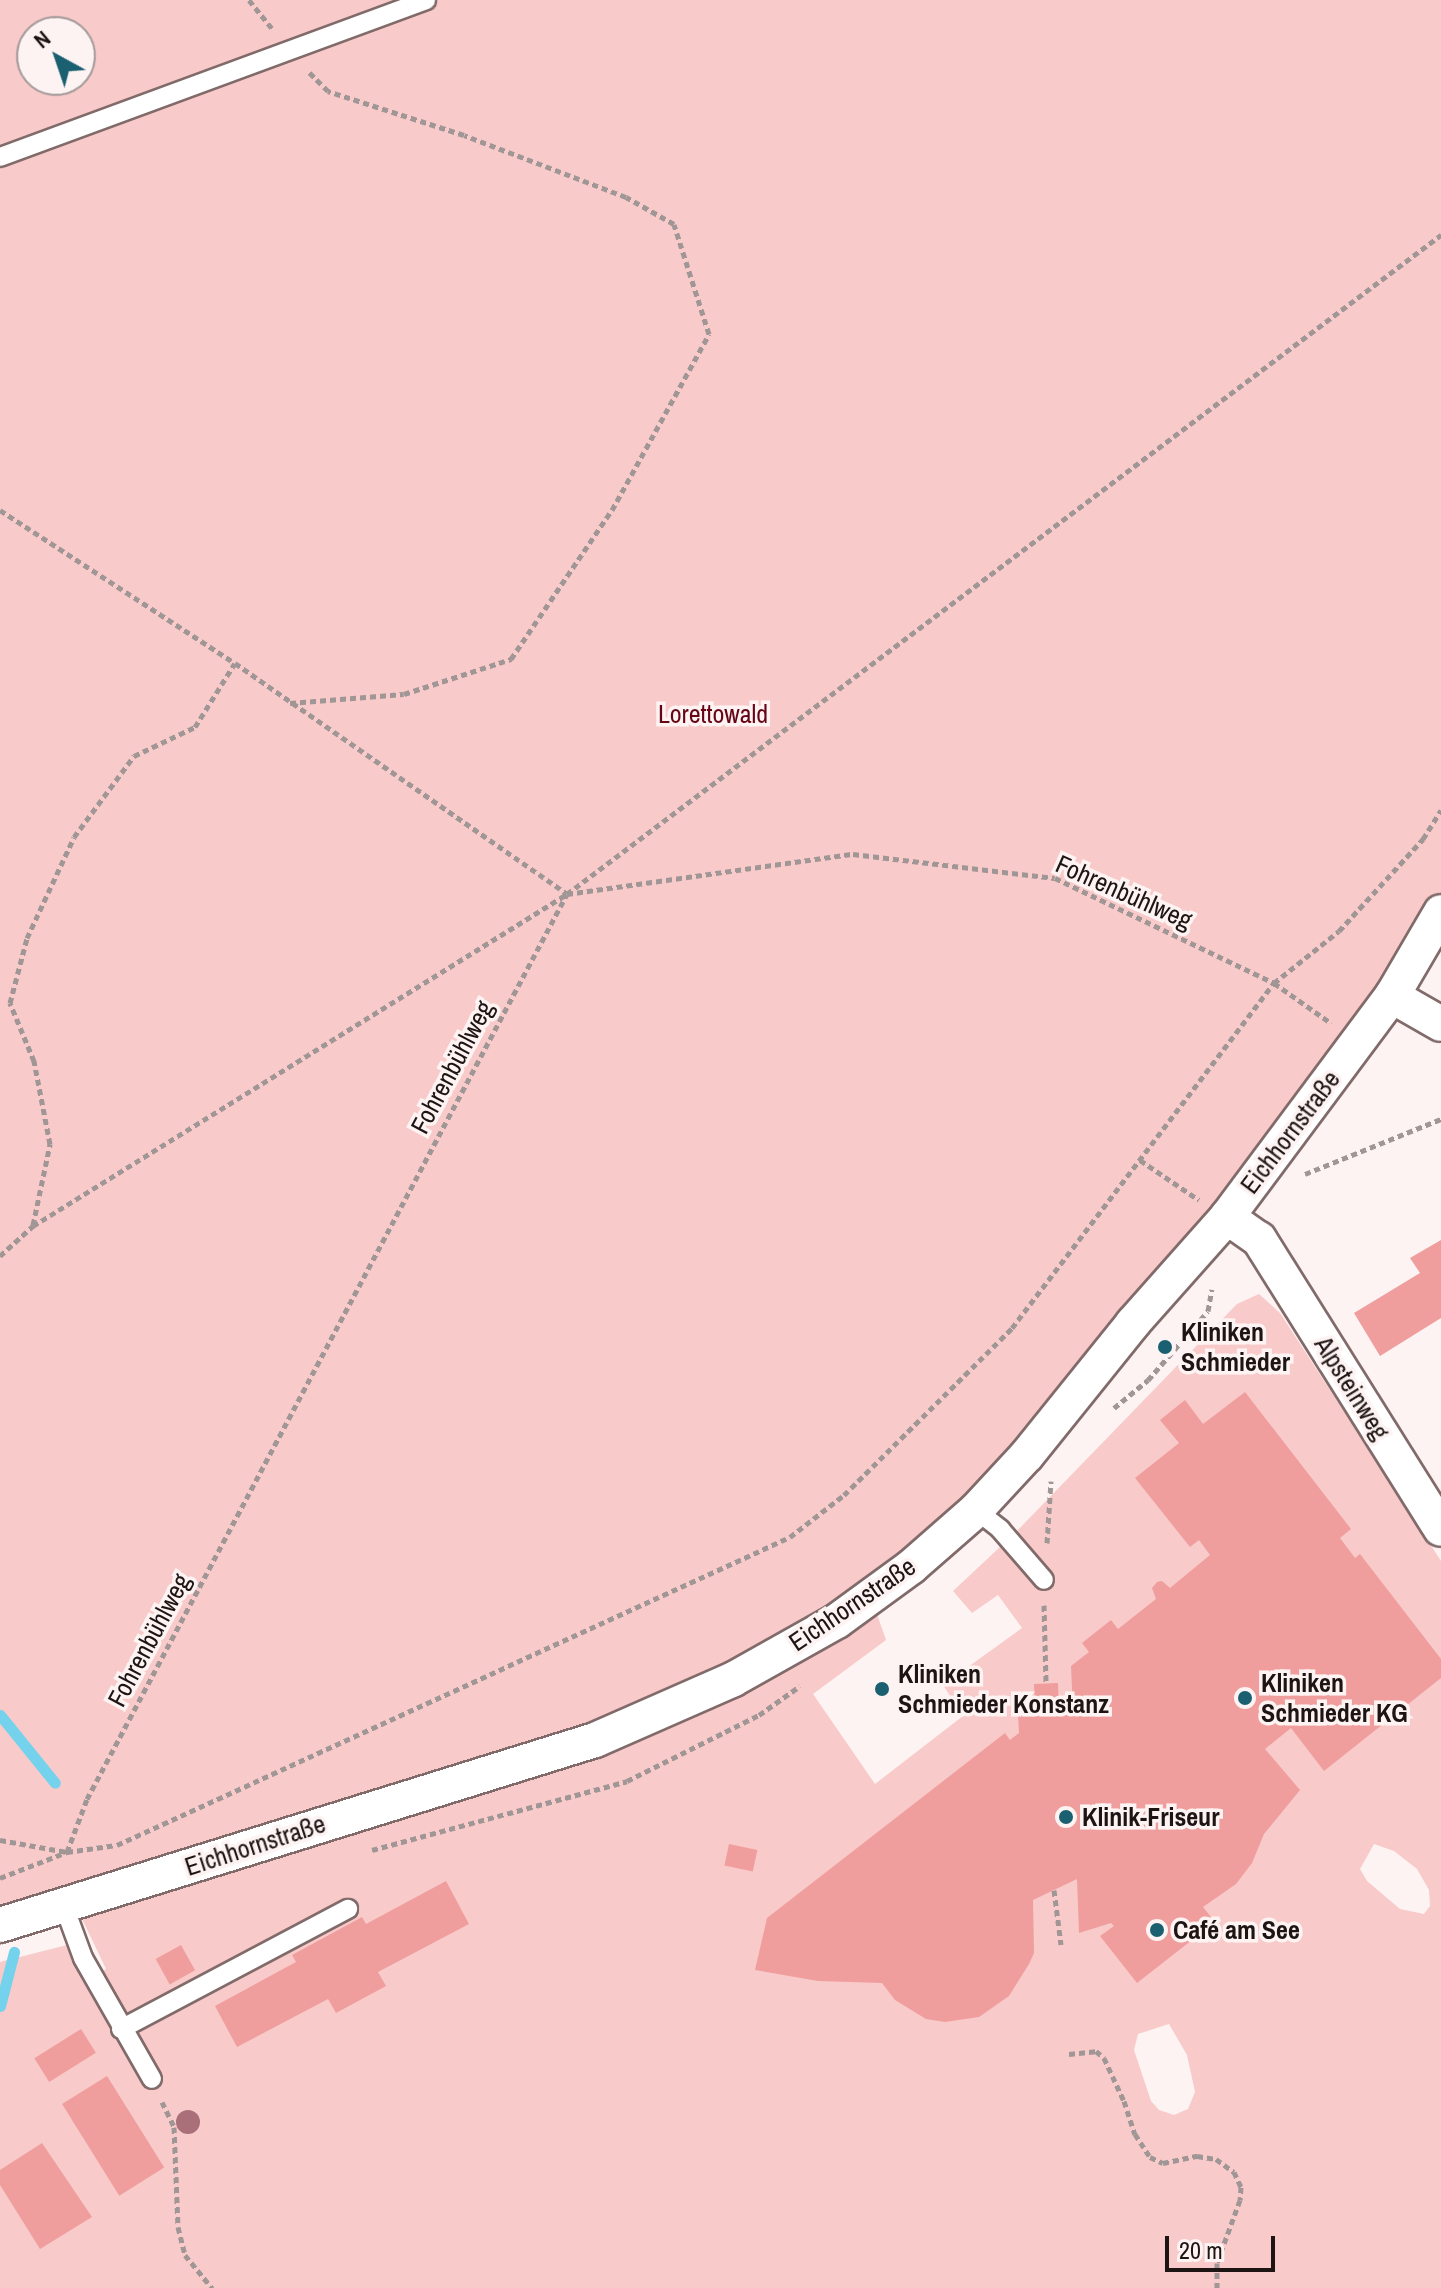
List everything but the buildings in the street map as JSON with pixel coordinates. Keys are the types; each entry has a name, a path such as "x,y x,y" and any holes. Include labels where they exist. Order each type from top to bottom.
{"street":[{"name":"Eichhornstraße","path":"1,1917 64,1906 595,1740 732,1680 837,1621 911,1567 976,1510 1227,1217 1392,996 1441,912"},
{"path":"1392,996 1441,1024"},
{"name":"Alpsteinweg","path":"1227,1217 1259,1239 1441,1529"}],"lane":[{"path":"0,157 426,0"},
{"path":"976,1510 1000,1529 1044,1580"},
{"path":"64,1906 83,1958 152,2079"},
{"path":"121,2029 348,1909"}],"path":[{"path":"288,50 328,91 493,146 626,197 674,224 709,334 612,510 511,659 404,694 290,703"},
{"path":"0,1256 33,1226 567,894 1441,235"},
{"path":"0,510 235,663 567,894"},
{"path":"33,1226 50,1144 34,1061 10,1003 27,938 74,837 134,756 195,727 235,663"},
{"path":"0,1878 67,1852 117,1845 790,1537 844,1495 1012,1328 1274,983 1339,931 1423,839 1441,810"},
{"name":"Fohrenbühlweg","path":"67,1852 87,1799 567,894 853,854 1055,878 1274,983 1358,1043"},
{"path":"1292,1181 1318,1166 1441,1119"},
{"path":"1140,1160 1227,1217"},
{"path":"1046,1684 1044,1580 1052,1470"},
{"path":"0,1840 67,1852"},
{"path":"1054,1890 1061,1945"},
{"path":"1069,2054 1096,2051 1104,2058 1116,2080 1135,2134 1150,2157 1163,2163 1207,2157 1216,2159 1234,2172 1241,2187 1240,2200 1217,2263 1217,2288"},
{"path":"152,2079 174,2127 178,2227 185,2255 212,2288"}],"green space":[{"name":"Lorettowald","path":"0,0 1441,0 1441,912 1133,1323 871,1597 886,1640 813,1694 875,1784 963,1716 943,1685 1022,1628 998,1595 972,1613 953,1591 1015,1533 1237,1304 1259,1294 1280,1313 1441,1561 1441,2288 0,2288 0,1962 67,1945 83,1982 106,1969 74,1902 3,1924 0,1901","holes":["1374,1844 1394,1851 1417,1869 1429,1890 1430,1906 1424,1914 1400,1909 1367,1881 1360,1869","1169,2024 1187,2055 1195,2092 1188,2109 1174,2115 1159,2110 1151,2101 1134,2050 1138,2034"]}],"waterway":[{"path":"0,1715 55,1783"},
{"path":"0,2006 14,1952"}],"place":[{"name":"Kliniken Schmieder","path":"1165,1347"},
{"name":"Kliniken Schmieder Konstanz","path":"882,1689"},
{"name":"Kliniken Schmieder KG","path":"1245,1698"},
{"name":"Klinik-Friseur","path":"1066,1817"},
{"name":"Café am See","path":"1157,1930"}]}
